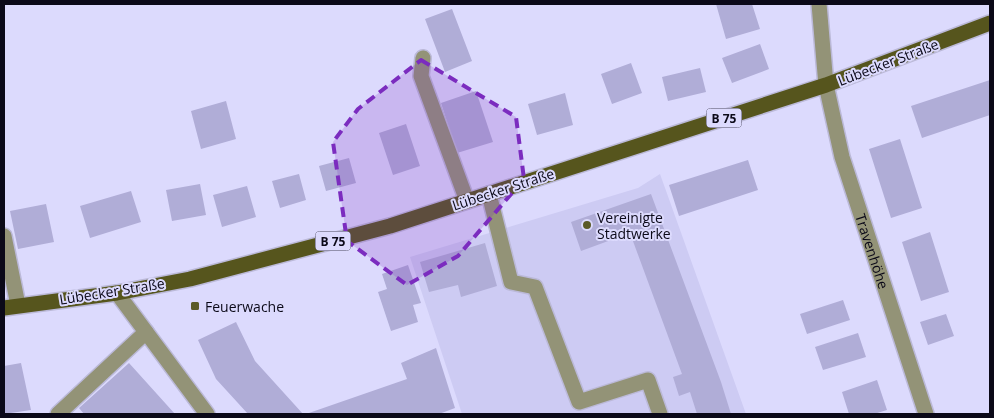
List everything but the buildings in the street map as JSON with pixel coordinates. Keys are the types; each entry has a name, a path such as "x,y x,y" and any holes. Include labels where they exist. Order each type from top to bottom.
{"main road":[{"name":"Lübecker Straße","path":"11,306 117,293 199,276 390,226 826,85 990,23"}],"street":[{"name":"Travenhöhe","path":"820,4 826,85 842,157 926,414"},
{"path":"423,58 421,76 467,201"},
{"path":"489,194 511,282 535,287 579,402 648,380 660,414"},
{"path":"4,236 11,306"},
{"path":"117,293 207,414"},
{"path":"58,414 146,332"}],"highlighted area":[{"path":"421,60 516,117 524,179 458,256 407,285 347,241 333,142 358,109"}],"shaded area":[{"path":"660,174 746,414 462,414 410,257 638,188"}],"place":[{"name":"Vereinigte Stadtwerke","path":"587,225"},
{"name":"Feuerwache","path":"195,306"}]}
